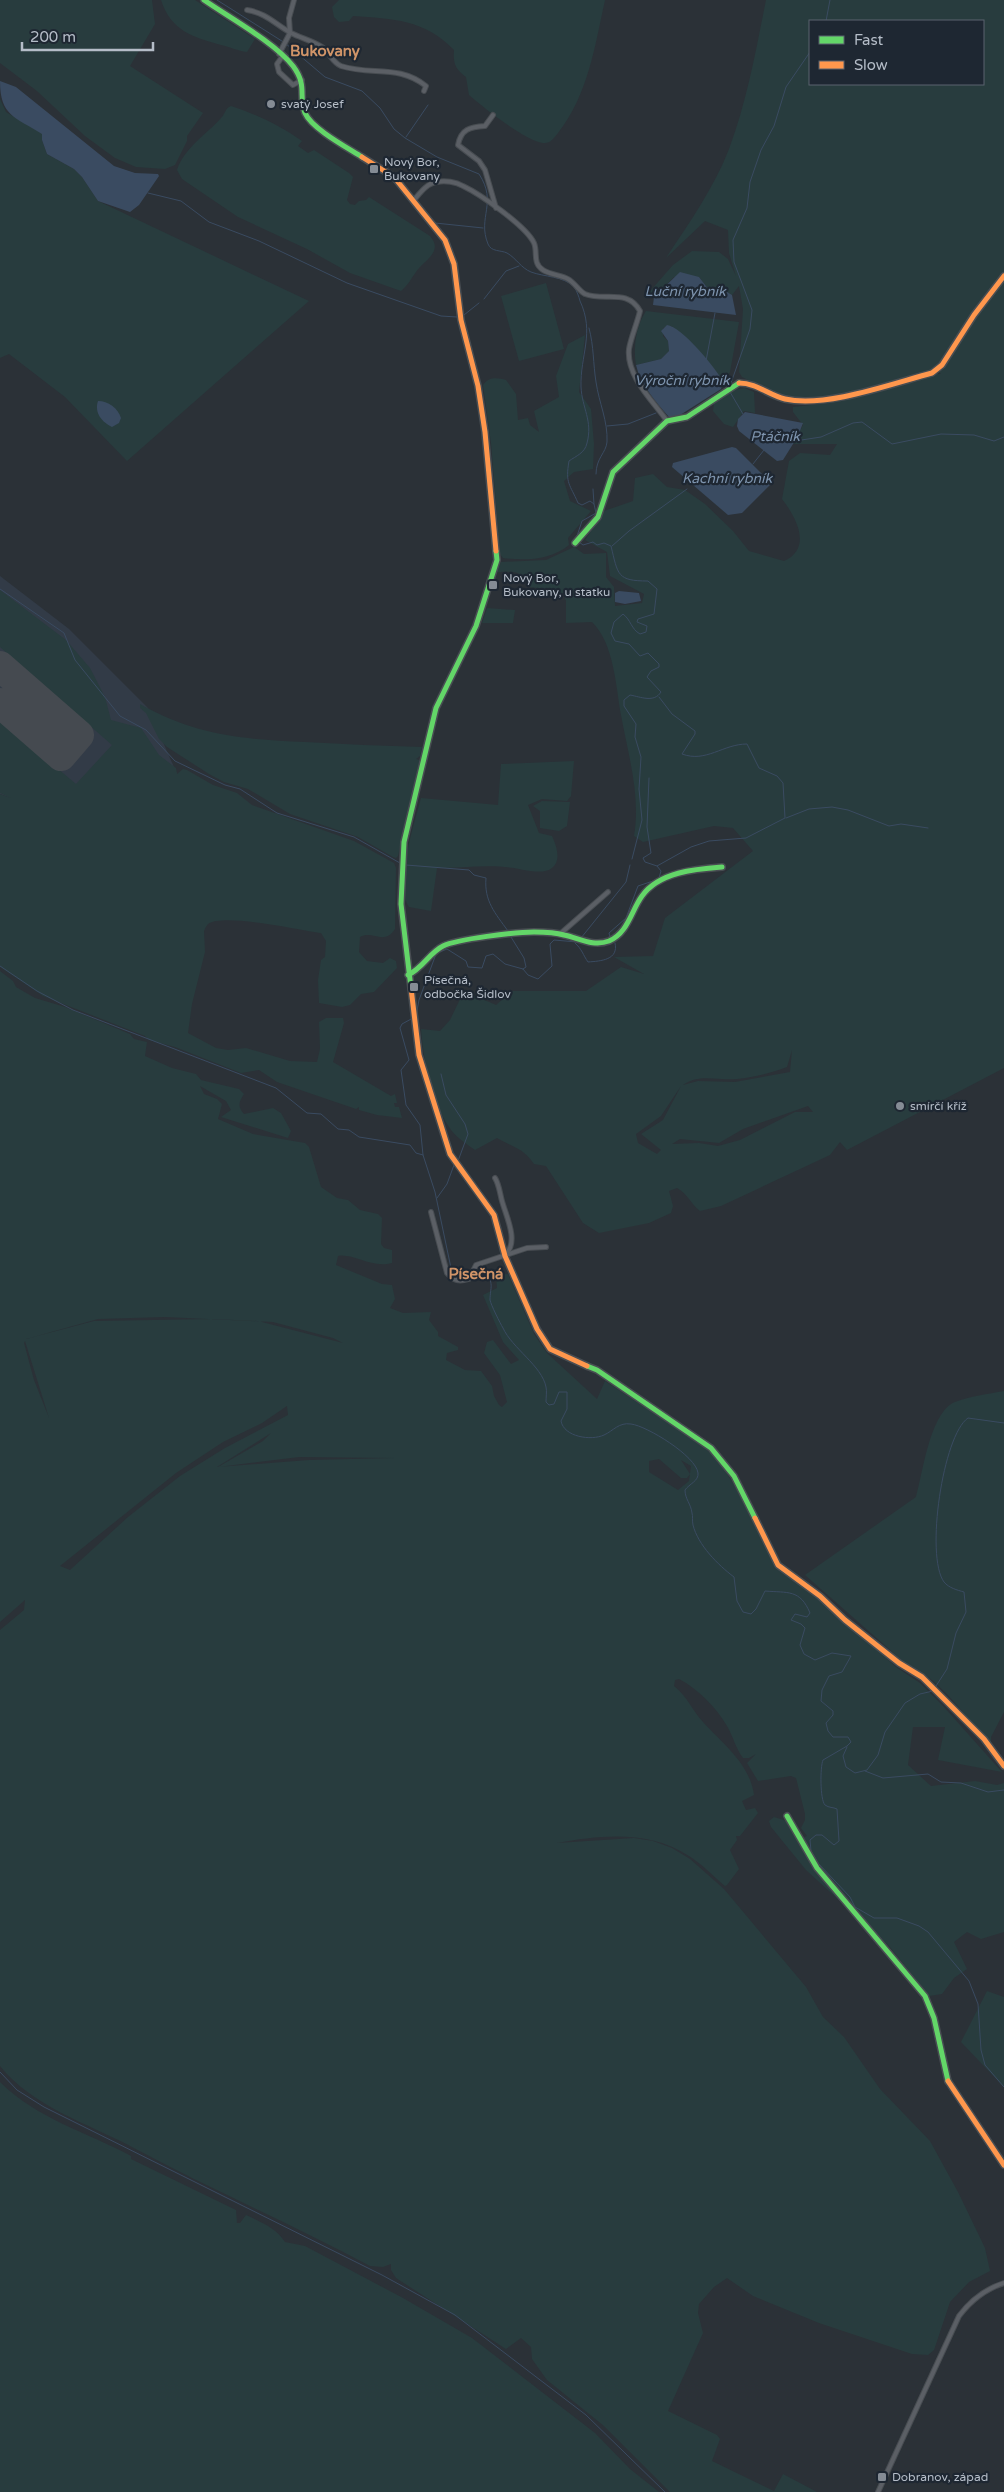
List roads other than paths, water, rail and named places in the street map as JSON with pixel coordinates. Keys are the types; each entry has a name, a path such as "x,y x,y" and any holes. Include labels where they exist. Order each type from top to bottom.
{"street":[{"path":"204,0 281,55 292,66 302,80 305,113 316,125 394,177 441,234 450,250 454,264 461,320 478,386 485,432 497,560 476,626 436,708 404,842 401,904 419,1055 450,1154 494,1215 505,1256 536,1329 550,1349 597,1370 711,1448 734,1476 778,1565 820,1596 844,1620 899,1663 922,1677 984,1740 1004,1766"},
{"path":"294,0 289,18 290,33 278,64 279,72 293,85 302,80"},
{"path":"247,10 264,14 290,33 322,47 339,65 356,70 388,71 409,75 426,86 424,91"},
{"path":"492,116 485,126 469,127 464,131 458,145 479,161 485,170 496,208"},
{"path":"414,200 425,188 437,182 452,182 464,186 524,230 535,243 538,264 544,271 569,279 583,293 595,297 619,296 636,304 640,311 629,347 629,362 642,386 667,421"},
{"path":"575,543 602,510 609,480 613,472 667,421 686,418 739,383 750,383 785,399 823,401 932,373 942,365 974,315 1004,276"},
{"path":"408,975 419,972 436,950 445,945 511,932 560,934 586,943 596,944 612,940 632,915 646,890 684,871 722,867"},
{"path":"560,934 608,892"},
{"path":"495,1178 510,1230 510,1251 505,1256"},
{"path":"431,1212 447,1273 454,1280 461,1281 468,1278 476,1265 527,1248 546,1247"},
{"path":"787,1816 817,1868 925,1996 934,2018 947,2079 1004,2164"},
{"path":"878,2492 959,2316 970,2303 985,2291 1004,2283"}],"water":[{"path":"0,81 16,87 114,166 135,173 158,174 159,176 139,205 130,212 98,201 82,177 74,169 47,154 42,134 17,119 6,109 1,93"},
{"name":"Luční rybník","path":"680,272 699,277 709,290 724,290 732,295 736,315 653,305 654,297"},
{"name":"Výroční rybník","path":"667,325 681,332 689,340 723,382 721,389 677,417 669,417 654,399 641,379 636,365 661,359 669,351 668,341 661,331"},
{"path":"98,401 105,402 115,408 120,414 119,423 112,427 102,420 97,409"},
{"name":"Ptáčník","path":"745,412 803,423 798,436 783,460 777,461 739,431 737,426 738,419"},
{"name":"Kachní rybník","path":"732,447 736,448 768,480 770,485 742,513 728,515 672,467 673,463"},
{"path":"619,591 639,593 641,601 625,604 615,602 615,593"}],"waterway":[{"path":"217,0 285,43 325,77 362,91 380,108 394,129 405,138 437,157 479,174 487,193 485,234 489,247 507,253 531,272 565,281 570,283 575,289 586,323 587,334 581,387 589,435 584,449 569,461 568,479 578,503 582,505 590,501 594,504 596,513 582,521 576,539"},
{"path":"826,20 830,0"},
{"path":"731,383 750,329 752,310 734,262 733,240 747,208 750,182 761,150 774,126 786,87 809,53"},
{"path":"406,137 428,105"},
{"path":"148,193 181,201 209,222 259,241 347,283 441,316 457,317"},
{"path":"435,223 483,228"},
{"path":"484,299 506,271 519,266"},
{"path":"464,315 479,303"},
{"path":"706,361 715,313"},
{"path":"589,328 596,382 607,434 606,446 596,468 596,474"},
{"path":"730,392 743,414"},
{"path":"607,426 628,424 656,413"},
{"path":"795,441 821,437 853,423 862,422 892,444 941,434 974,435 994,441 1004,437"},
{"path":"753,464 764,450"},
{"path":"593,489 594,504"},
{"path":"612,546 629,531 687,489"},
{"path":"579,542 583,545 593,542 597,545 604,543 611,546 615,564 620,574 630,580 648,581 657,589 654,614 638,619 637,622 647,626 646,632 640,634 637,632 623,614 614,622 611,633 615,641 629,644 640,656 648,653 659,664 659,667 651,671 647,677 661,692 651,698 630,695 624,700 624,706 636,724 635,737 641,757 639,789 642,820 632,859"},
{"path":"0,589 64,633 75,660 120,716 146,730 175,761 225,785 240,789 277,813 354,837 400,863"},
{"path":"659,697 672,714 695,731 682,754 691,756 707,755 730,747 747,744 759,768 777,776 783,783 785,818 746,838 709,841 691,847 657,866 661,871 659,878"},
{"path":"649,778 647,827 651,853 643,858 645,862 657,866"},
{"path":"786,818 809,809 832,807 848,810 889,826 901,824 928,828"},
{"path":"406,865 469,870 474,875 486,878 489,900 508,931"},
{"path":"581,938 626,882 630,865"},
{"path":"610,937 609,933 626,918 638,886 656,880"},
{"path":"511,937 524,958 526,967 523,969"},
{"path":"440,952 447,949 466,961 468,967 482,968 486,956 493,954 505,964 523,969 528,975 538,979 552,966 550,944 554,940 577,942"},
{"path":"575,943 588,962 603,960 612,956 616,949 615,943"},
{"path":"416,1016 419,1000 436,954"},
{"path":"0,966 37,991 73,1010 276,1088 307,1113 321,1114 338,1129 349,1130 359,1137 410,1145 416,1153 423,1155"},
{"path":"413,1018 402,1024 400,1028 409,1060 401,1070 406,1105 420,1125 423,1155 435,1192 451,1268 458,1274 471,1273"},
{"path":"441,1074 446,1095 465,1124 468,1134 458,1161"},
{"path":"437,1198 447,1184 454,1165"},
{"path":"475,1273 484,1272 490,1279 490,1300 494,1310 507,1335 533,1364 543,1379 546,1389 546,1402 549,1405 554,1404 559,1392 567,1392 567,1409 561,1421 567,1431 579,1436 592,1438 604,1435 623,1424 631,1424 659,1436 689,1458 698,1473 697,1478 685,1490 693,1525 699,1540 709,1554 734,1577 737,1601 743,1612 751,1614 756,1609 765,1591 797,1596 806,1605 810,1613 807,1617 795,1614 791,1620 805,1628 800,1645 804,1654 815,1660 832,1653 851,1656 842,1672 829,1676 822,1690 821,1701 833,1711 833,1715 826,1723 828,1731 833,1737 848,1737 851,1742 823,1760 821,1769 823,1802 826,1806 837,1809 839,1841 834,1845 822,1835 816,1835 810,1840 811,1851 818,1863 850,1897 855,1907 874,1918 897,1918 919,1926 928,1932 969,1981 978,2004 981,2050 985,2065 1004,2087"},
{"path":"936,1686 947,1669 956,1633 966,1612 964,1592 953,1589 946,1584 939,1568 936,1548 937,1523 944,1471 959,1429 968,1418 1004,1423"},
{"path":"847,1747 843,1756 846,1767 855,1773 867,1770 878,1755 885,1732 905,1703 920,1694 933,1691"},
{"path":"865,1771 883,1778 928,1774 941,1782 961,1783 988,1792 1004,1790"},
{"path":"0,2072 17,2090 44,2107 382,2275 455,2315 586,2415 665,2492"}],"place":[{"name":"svatý Josef","path":"271,104"},
{"name":"Nový Bor, Bukovany","path":"374,169"},
{"name":"Nový Bor, Bukovany, u statku","path":"493,585"},
{"name":"Písečná, odbočka Šidlov","path":"414,987"},
{"name":"smírčí kříž","path":"900,1106"},
{"name":"Dobranov, západ","path":"882,2477"}],"district":[{"name":"Bukovany","path":"325,51"},
{"name":"Písečná","path":"476,1274"}]}
